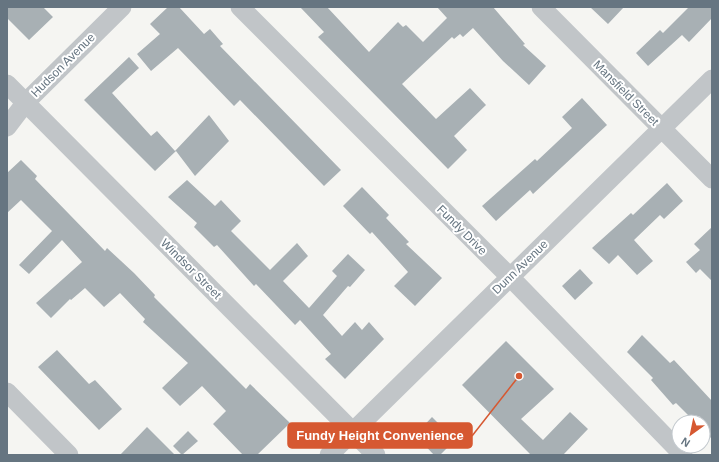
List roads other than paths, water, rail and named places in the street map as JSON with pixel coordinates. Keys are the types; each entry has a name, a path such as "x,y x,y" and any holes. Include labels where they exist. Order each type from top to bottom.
{"street":[{"name":"Hudson Avenue","path":"7,127 26,102 122,7"},
{"name":"Fundy Drive","path":"240,7 510,278 682,455"},
{"name":"Mansfield Street","path":"541,7 661,129 712,178"},
{"name":"Dunn Avenue","path":"329,455 712,79"},
{"name":"Windsor Street","path":"7,84 376,455"},
{"path":"7,392 69,455"}],"place":[{"name":"Fundy Height Convenience","path":"519,376"}]}
